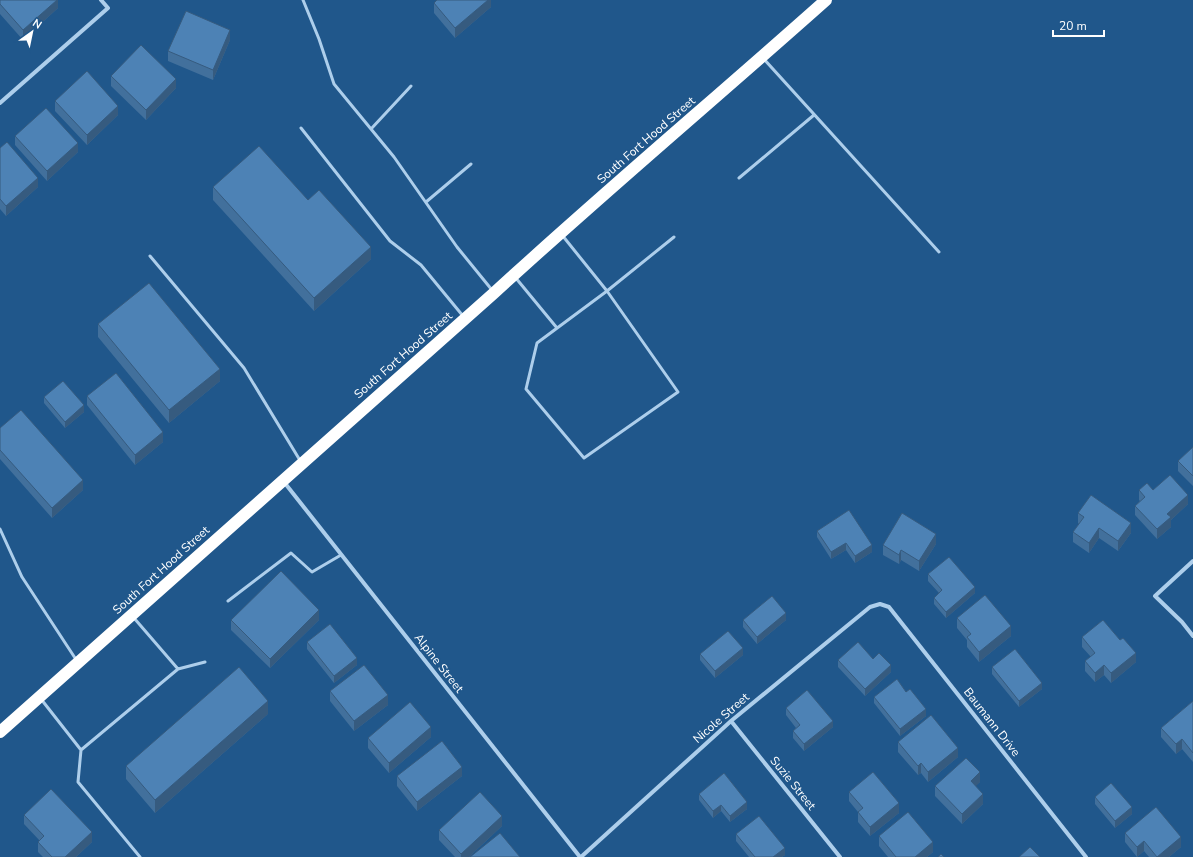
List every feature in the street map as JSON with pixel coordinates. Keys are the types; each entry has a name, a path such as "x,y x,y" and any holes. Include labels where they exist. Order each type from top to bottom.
{"highway":[{"name":"South Fort Hood Street","path":"0,732 466,319 560,232 826,0"}],"street":[{"path":"0,103 108,8 101,0"},
{"name":"Alpine Street","path":"282,481 580,857"},
{"path":"1193,561 1155,596 1182,622 1193,636"},
{"name":"Nicole Street","path":"580,857 731,721 870,607 880,604"},
{"name":"Baumann Drive","path":"880,604 888,607 1086,857"},
{"name":"Suzie Street","path":"731,721 840,857"}],"lane":[{"path":"303,0 319,39 334,84 394,157 457,247 494,293"},
{"path":"762,57 939,252"},
{"path":"371,128 411,86"},
{"path":"739,178 814,115"},
{"path":"301,128 390,241 421,265 466,319"},
{"path":"426,202 471,164"},
{"path":"560,232 607,291 678,392 584,458 526,389 537,343 607,291 674,237"},
{"path":"150,256 244,368 302,463"},
{"path":"514,275 557,328"},
{"path":"0,529 22,577 78,662"},
{"path":"228,602 291,553 312,572 341,555"},
{"path":"132,615 178,669"},
{"path":"81,750 178,669 205,662"},
{"path":"39,697 81,750 78,782 140,857"}],"building":[{"path":"0,0 57,0 23,30 0,4"},
{"path":"437,0 488,0 455,28 434,3"},
{"path":"186,11 230,30 213,70 168,51"},
{"path":"141,45 176,79 146,110 111,76"},
{"path":"87,71 118,106 87,135 55,101"},
{"path":"46,108 78,143 47,171 15,136"},
{"path":"7,142 38,178 6,206 0,199 0,148"},
{"path":"259,146 308,200 319,190 371,247 314,298 213,187"},
{"path":"149,283 220,369 169,410 98,324"},
{"path":"116,373 163,432 135,455 87,396"},
{"path":"63,381 84,405 65,422 44,397"},
{"path":"21,410 83,480 52,508 0,450 0,428"},
{"path":"1193,447 1193,476 1178,461"},
{"path":"1170,475 1188,495 1167,514 1171,517 1157,529 1135,506 1145,497 1139,490 1147,483 1153,490"},
{"path":"1091,495 1131,523 1118,541 1099,528 1089,543 1073,532 1084,517 1078,513"},
{"path":"849,510 872,545 855,556 846,543 831,552 817,531"},
{"path":"902,513 936,534 919,561 901,550 899,555 883,545"},
{"path":"949,557 975,587 946,612 934,598 942,590 928,574"},
{"path":"281,571 319,610 270,659 231,620"},
{"path":"985,595 1011,626 979,652 967,637 971,634 957,618"},
{"path":"772,596 786,613 757,637 743,620"},
{"path":"1103,620 1120,640 1123,638 1136,653 1111,673 1104,665 1095,673 1085,661 1095,653 1082,637"},
{"path":"330,624 357,658 334,676 307,642"},
{"path":"728,631 743,648 715,671 700,654"},
{"path":"858,642 873,659 879,653 891,665 865,689 838,660"},
{"path":"1015,649 1042,683 1019,701 992,667"},
{"path":"364,665 388,695 354,721 330,691"},
{"path":"239,667 268,701 155,800 126,766"},
{"path":"897,679 906,692 910,689 926,709 900,729 874,697"},
{"path":"807,690 833,721 804,744 793,731 800,725 786,708"},
{"path":"1193,701 1193,753 1182,739 1176,744 1161,728"},
{"path":"410,702 431,727 389,763 368,738"},
{"path":"931,715 958,748 928,772 921,763 918,766 898,742"},
{"path":"442,741 462,767 417,802 397,776"},
{"path":"966,758 980,772 971,781 983,794 962,814 935,786"},
{"path":"873,772 899,803 870,827 858,812 863,808 849,792"},
{"path":"724,773 747,802 730,816 721,805 713,811 699,794"},
{"path":"1111,783 1132,807 1115,821 1095,797"},
{"path":"51,789 92,832 65,857 52,857 38,842 44,836 24,815"},
{"path":"480,792 502,816 461,854 439,830"},
{"path":"1156,807 1181,837 1157,857 1144,841 1137,847 1125,833"},
{"path":"908,812 933,842 915,857 896,857 879,836"},
{"path":"759,816 785,848 773,857 755,857 736,834"},
{"path":"500,833 520,857 470,857"},
{"path":"1030,847 1040,857 1019,857"}]}
